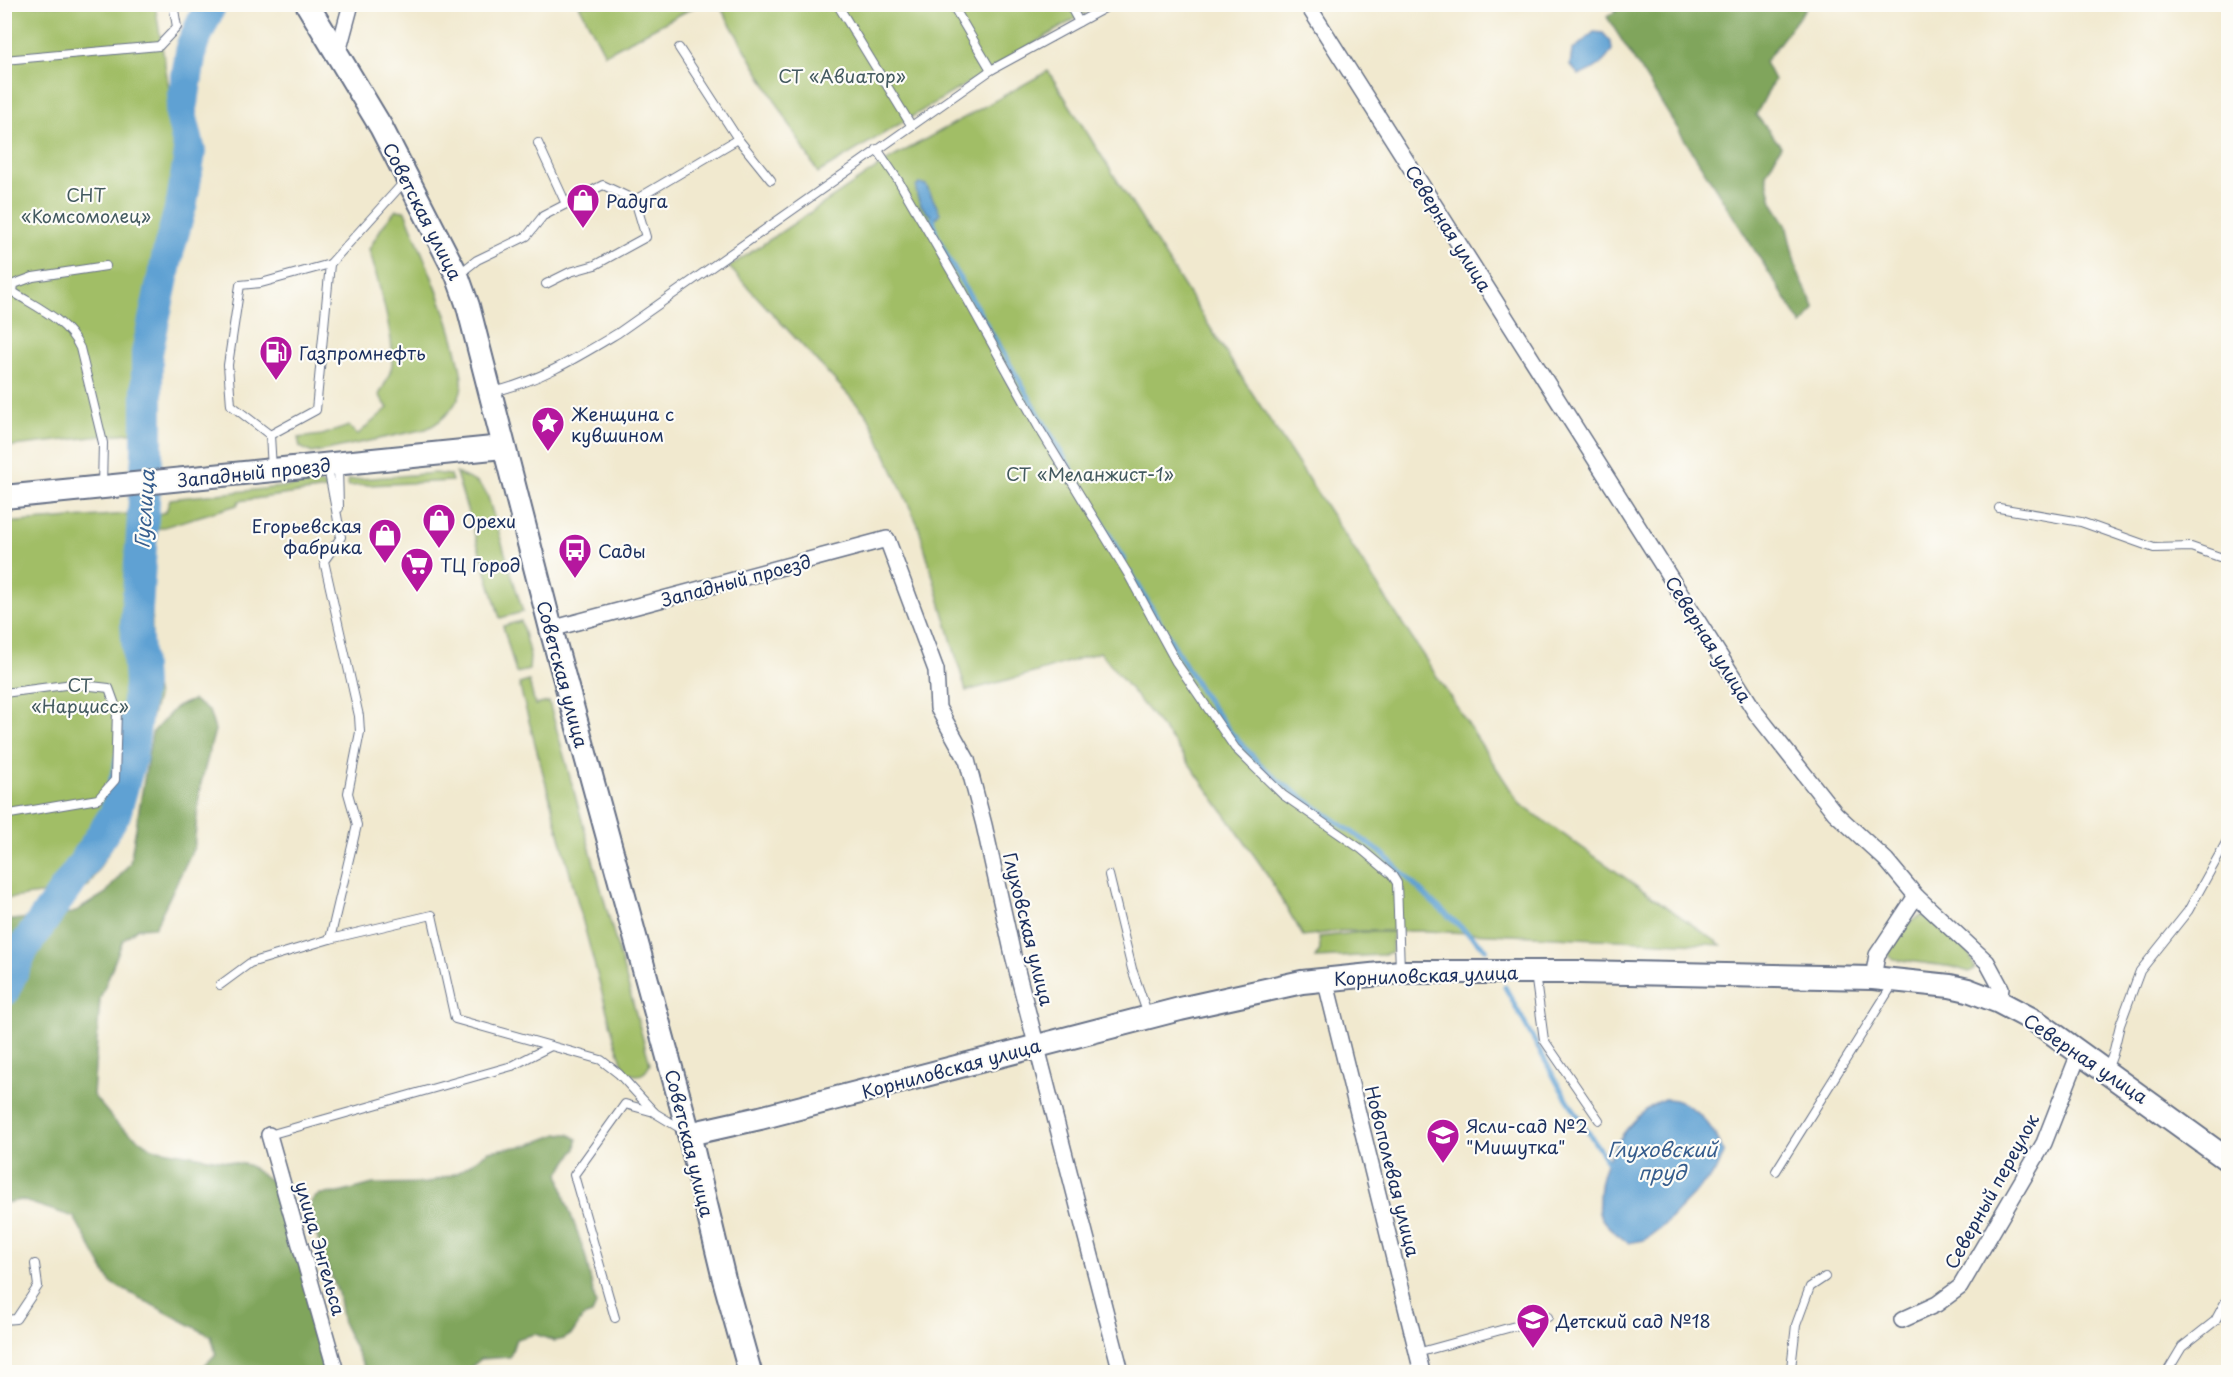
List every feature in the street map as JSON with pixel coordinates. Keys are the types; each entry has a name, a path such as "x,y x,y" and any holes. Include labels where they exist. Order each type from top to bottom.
{"street":[{"name":"Советская улица","path":"307,4 381,127 458,274 477,333 503,447 551,630 689,1134 724,1279 750,1372"},
{"path":"337,56 351,4"},
{"name":"Северная улица","path":"1306,4 1756,713 1835,813 1886,860 1916,896 1987,962 2001,988 1999,1002 2037,1022 2080,1051 2229,1160"},
{"name":"Западный проезд","path":"4,497 503,447"},
{"name":"Западный проезд","path":"551,630 887,539"},
{"name":"Глуховская улица","path":"887,539 936,670 938,708 967,760 1013,955 1122,1372"},
{"path":"1884,979 1874,964 1877,955 1916,896"},
{"name":"Корниловская улица","path":"689,1134 760,1118 1148,1017 1302,982 1325,979 1400,972 1534,972 1884,979 1950,986 1999,1002"},
{"name":"Новополевая улица","path":"1325,979 1422,1372"},
{"name":"Северный переулок","path":"1902,1320 1937,1304 1960,1287 2044,1143 2080,1051"},
{"name":"улица Энгельса","path":"269,1135 336,1372"}],"lane":[{"path":"4,60 159,45 177,27 172,4"},
{"path":"837,4 911,125"},
{"path":"952,4 991,70"},
{"path":"1069,4 1079,22"},
{"path":"491,392 517,386 576,358 618,333 991,70 1112,4"},
{"path":"679,48 738,140 771,180"},
{"path":"635,200 738,140"},
{"path":"538,143 566,204"},
{"path":"877,149 898,180 1040,428 1128,574 1176,663 1235,748 1283,795 1361,849 1392,875 1397,883 1400,972"},
{"path":"272,470 270,435 231,405 228,365 240,285 261,283 330,264 408,177"},
{"path":"458,274 477,260 527,236 543,216 603,185 635,200 646,237 595,265 570,272 546,284"},
{"path":"270,435 316,410 330,264"},
{"path":"106,266 33,277 14,284 9,292 58,320 73,334 80,348 103,442 110,486"},
{"path":"330,939 357,825 348,794 360,732 360,716 324,561 341,537 332,464"},
{"path":"1999,508 2081,522 2154,548 2191,547 2229,560"},
{"path":"4,693 73,684 109,688 117,710 115,780 98,799 4,815"},
{"path":"2107,1070 2140,971 2188,912 2229,839"},
{"path":"1109,875 1132,969 1148,1017"},
{"path":"220,985 250,963 330,939 432,915 455,1019 602,1060 619,1074 655,1113"},
{"path":"1534,972 1544,1040 1599,1120"},
{"path":"1776,1171 1884,979"},
{"path":"269,1135 512,1066 551,1046"},
{"path":"615,1318 574,1175 626,1104 655,1113 689,1134"},
{"path":"4,1320 16,1318 38,1286 35,1264"},
{"path":"1815,1372 1791,1370 1796,1324 1810,1287 1825,1277"},
{"path":"2167,1372 2182,1347 2215,1320 2229,1297"},
{"path":"1418,1353 1548,1317"}],"green space":[{"name":"СНТ «Комсомолец»","path":"4,5 155,5 182,153 159,245 142,344 146,431 5,447"},
{"path":"579,5 698,5 605,54"},
{"name":"СТ «Авиатор»","path":"719,5 1098,5 818,173"},
{"path":"1614,5 1808,5 1765,62 1774,80 1756,115 1781,146 1766,174 1772,202 1786,224 1797,271 1815,309 1802,325 1607,17 1616,11"},
{"name":"СТ «Меланжист-1»","path":"1048,71 1230,359 1520,804 1721,945 1426,931 1340,931 1303,936 1263,868 1176,745 1100,652 966,691 918,525 868,416 729,267 890,159"},
{"path":"396,210 405,211 446,314 461,371 461,392 449,412 426,429 312,453 300,447 298,438 322,435 349,426 357,435 388,408 379,395 391,369 392,344 369,249 382,227"},
{"path":"435,473 450,475 452,481 348,486 348,480"},
{"path":"456,473 478,483 487,494 523,612 500,618"},
{"path":"319,483 325,485 326,489 239,501 237,505 157,529 158,514 166,512 170,499"},
{"name":"СТ «Нарцисс»","path":"154,512 151,665 157,697 119,835 88,887 5,899 4,523"},
{"path":"521,621 530,656 529,670 516,673 503,626"},
{"path":"529,681 535,705 549,702 650,1064 640,1075 633,1075 625,1071 615,1041 519,684"},
{"path":"193,700 209,711 215,730 200,787 194,847 155,927 138,928 123,940 100,999 93,1095 118,1125 152,1148 248,1165 280,1187 329,1372 143,1372 201,1369 216,1354 211,1336 111,1283 74,1217 21,1200 5,1203 4,921 73,913 106,893 130,863 152,733 176,707"},
{"path":"1921,916 1929,917 1969,953 1975,969 1969,972 1953,967 1893,959 1888,956 1906,927"},
{"path":"1361,932 1393,932 1392,952 1383,955 1315,958 1320,950 1319,937"},
{"path":"558,1134 569,1134 577,1139 576,1149 559,1173 565,1198 585,1254 596,1305 592,1314 583,1317 572,1334 564,1339 554,1341 535,1334 516,1339 510,1357 481,1359 465,1372 364,1372 364,1367 343,1324 338,1293 320,1248 310,1209 312,1200 320,1194 339,1193 373,1184 427,1183 457,1173 489,1151 529,1145"}],"water":[{"path":"1594,32 1603,33 1611,42 1612,50 1598,66 1579,75 1570,65 1572,51"},
{"path":"920,183 926,185 940,213 936,218 924,209 919,201 916,187"},
{"name":"Глуховский пруд","path":"1664,1099 1684,1104 1701,1116 1715,1134 1724,1153 1717,1170 1663,1226 1644,1240 1628,1243 1608,1226 1599,1213 1600,1184 1604,1169 1618,1141 1639,1116"}],"waterway":[{"name":"Гуслица","path":"4,990 24,947 83,864 115,814 131,757 140,684 136,624 147,454 147,353 169,249 182,202 190,152 181,114 192,45 211,4"},
{"path":"933,218 936,233 949,260 1124,560"},
{"path":"1131,573 1202,693 1232,734 1258,762 1279,781 1382,853 1430,900 1486,949"},
{"path":"1505,987 1559,1086 1608,1163"}],"place":[{"name":"Радуга","path":"583,229"},
{"name":"Газпромнефть","path":"276,381"},
{"name":"Женщина с кувшином","path":"548,452"},
{"name":"Орехи","path":"439,549"},
{"name":"Егорьевская фабрика","path":"385,564"},
{"name":"Сады","path":"575,579"},
{"name":"ТЦ Город","path":"417,593"},
{"name":"Ясли-сад №2 \"Мишутка\"","path":"1443,1164"},
{"name":"Детский сад №18","path":"1533,1349"}]}
